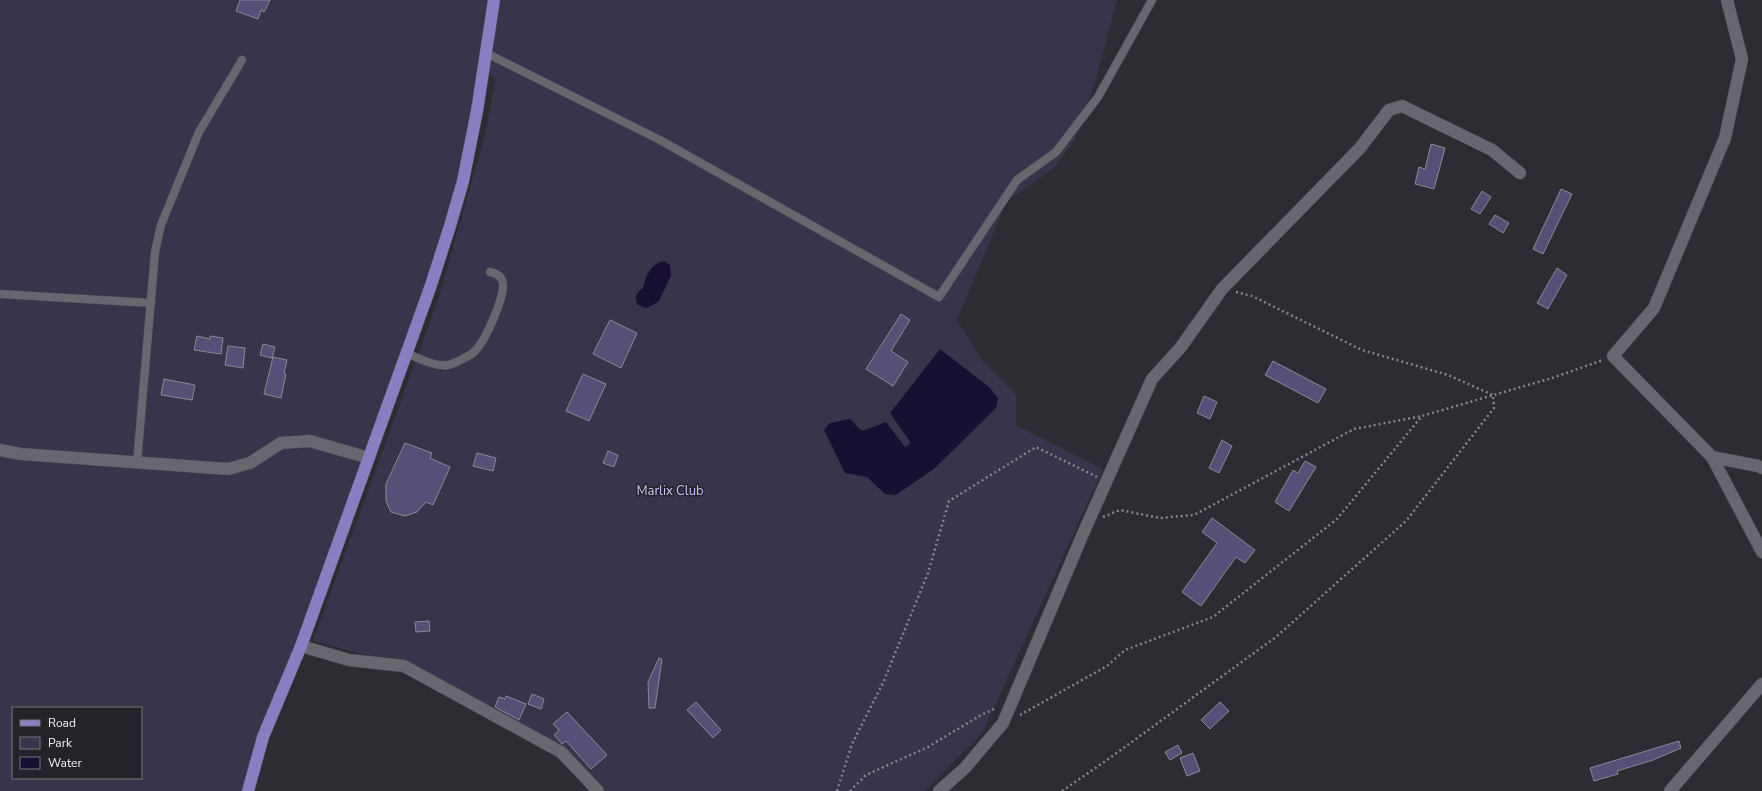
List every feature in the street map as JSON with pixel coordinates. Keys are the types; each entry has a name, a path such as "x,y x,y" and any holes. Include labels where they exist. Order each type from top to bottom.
{"main road":[{"path":"248,791 263,737 301,646 430,288 463,181 477,111 494,0"}],"street":[{"path":"1727,0 1742,59 1724,138 1654,308 1613,356 1712,457 1762,552"},
{"path":"939,791 965,768 1003,723 1106,481 1152,379 1181,347 1222,289 1360,148 1389,110 1402,106 1492,150 1520,173"},
{"path":"0,450 21,454 228,469 250,463 281,443 310,441 369,458"},
{"path":"1712,457 1762,468"},
{"path":"301,646 349,660 404,666 561,752 598,791"},
{"path":"1670,791 1762,684"}],"lane":[{"path":"486,54 660,140 939,297 1017,180 1056,152 1098,97 1152,0"},
{"path":"137,463 155,252 161,225 199,132 242,60"},
{"path":"406,353 435,364 449,365 475,352 486,337 503,292 503,281 497,274 490,272"},
{"path":"0,294 151,303"}],"path":[{"path":"1222,289 1252,296 1362,350 1448,375 1493,395"},
{"path":"1088,524 1120,510 1160,518 1194,515 1354,429 1422,416 1552,378 1613,356"},
{"path":"1062,791 1276,637 1406,521 1494,408 1493,395"},
{"path":"1003,723 1107,666 1125,650 1213,617 1337,519 1422,416"},
{"path":"837,791 852,744 883,683 928,574 949,501 1036,447 1106,481"},
{"path":"850,791 866,775 928,747 981,715 1013,701"}],"green space":[{"name":"Marlix Club","path":"0,0 1117,0 1095,83 1075,140 1054,168 1007,201 957,320 983,361 1016,394 1016,425 1103,469 983,732 925,791 607,791 567,750 424,671 313,641 439,297 485,135 496,78 484,73 450,226 248,791 0,791"}],"water":[{"path":"665,261 670,265 671,276 659,301 646,308 637,304 637,295 643,288 650,270 656,264"},
{"path":"940,349 989,387 998,398 996,408 935,468 896,495 885,494 867,477 845,473 824,430 830,423 850,419 862,431 886,422 905,447 911,443 890,413"}],"building":[{"path":"240,0 270,0 264,12 261,10 258,19 236,11"},
{"path":"1431,144 1445,148 1434,189 1415,184 1419,167 1425,169"},
{"path":"1561,189 1572,194 1543,254 1533,249"},
{"path":"1482,191 1491,197 1480,214 1471,209"},
{"path":"1495,215 1509,223 1503,233 1489,224"},
{"path":"1557,268 1567,275 1548,309 1537,303"},
{"path":"901,314 910,320 891,351 908,362 893,386 866,369"},
{"path":"610,320 637,333 621,368 593,354"},
{"path":"197,336 210,339 210,336 223,338 221,354 194,350"},
{"path":"263,344 275,347 272,358 260,355"},
{"path":"228,346 245,348 243,368 225,365"},
{"path":"273,357 287,360 281,398 264,394"},
{"path":"1273,361 1326,389 1318,403 1265,375"},
{"path":"583,374 606,384 589,421 566,411"},
{"path":"164,379 195,385 192,400 161,395"},
{"path":"1204,396 1217,402 1210,419 1197,413"},
{"path":"1222,440 1232,446 1219,473 1209,468"},
{"path":"405,443 432,453 430,458 450,467 433,505 426,502 417,512 405,516 391,512 386,501 386,484"},
{"path":"608,451 618,455 614,467 603,463"},
{"path":"477,453 496,458 493,471 473,466"},
{"path":"1305,461 1316,467 1289,511 1275,502 1293,470 1298,473"},
{"path":"1212,518 1255,550 1245,563 1236,557 1201,606 1182,592 1217,543 1202,532"},
{"path":"429,621 430,631 416,632 415,622"},
{"path":"659,658 662,659 655,708 649,708 648,682"},
{"path":"532,694 544,699 541,709 528,704"},
{"path":"506,696 526,704 519,720 495,707 499,697 505,699"},
{"path":"696,702 721,730 713,738 687,710"},
{"path":"1220,702 1229,711 1210,729 1201,720"},
{"path":"567,712 607,755 591,769 566,741 562,744 554,735 559,730 553,724"},
{"path":"1679,741 1681,748 1653,760 1617,771 1618,774 1594,781 1590,768"},
{"path":"1178,745 1182,753 1170,760 1165,752"},
{"path":"1193,753 1200,771 1187,776 1180,758"}]}
